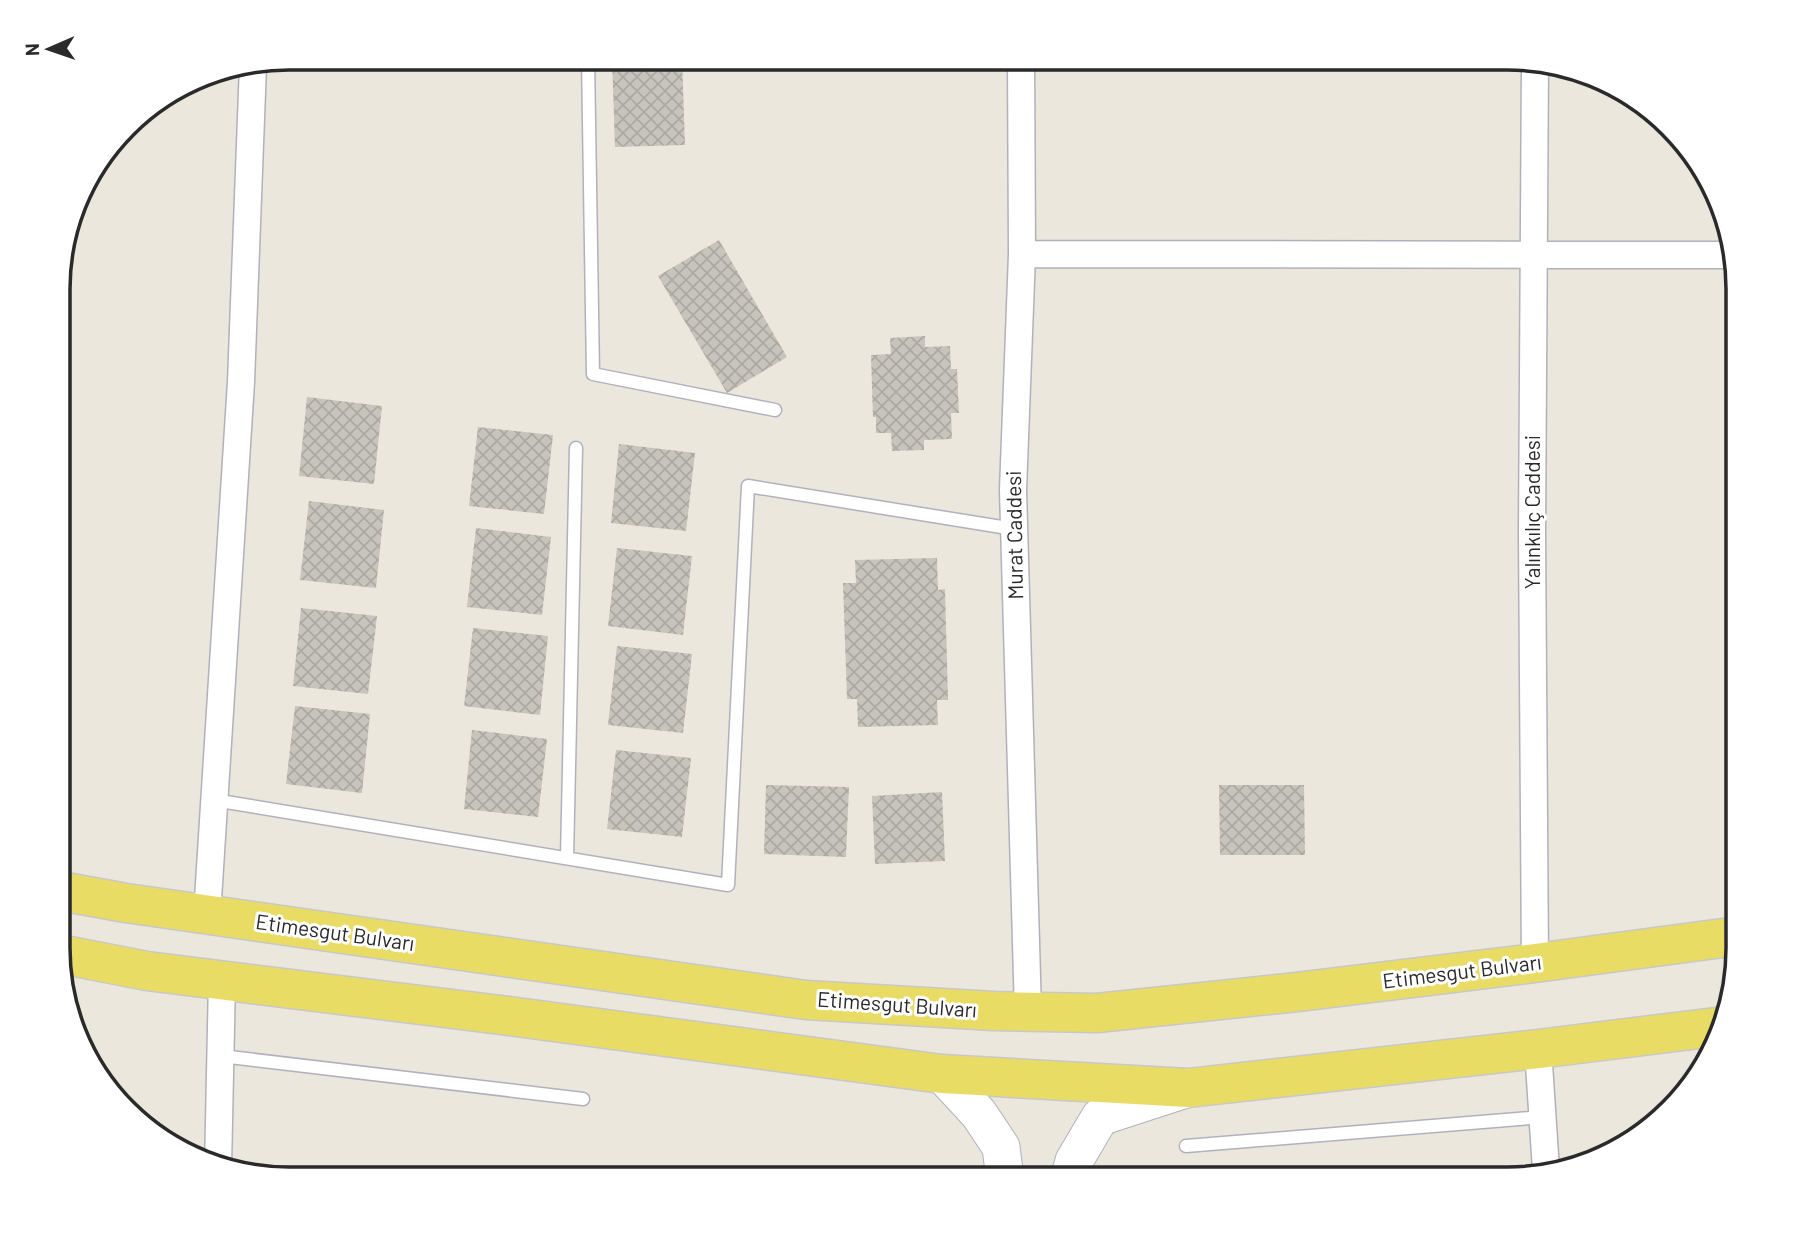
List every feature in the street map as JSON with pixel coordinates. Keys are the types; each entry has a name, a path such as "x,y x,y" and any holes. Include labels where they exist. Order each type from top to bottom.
{"main road":[{"name":"Etimesgut Bulvarı","path":"70,893 207,915 806,1000 1028,1012 1097,1013 1297,992 1535,964 1726,938"},
{"path":"70,956 148,971 942,1074 1188,1088 1710,1028"}],"street":[{"name":"Murat Caddesi","path":"1021,70 1022,254 1013,490 1028,1012"},
{"name":"Yalınkılıç Caddesi","path":"1535,72 1532,533 1535,964"},
{"path":"207,915 241,382 253,73"},
{"path":"1022,254 1723,255"},
{"path":"218,1155 222,980"},
{"path":"1538,1049 1546,1163"},
{"path":"942,1074 979,1115 1001,1147 1004,1167"},
{"path":"1072,1167 1100,1117 1188,1088"}],"lane":[{"path":"588,70 593,373 775,410"},
{"path":"567,858 576,448"},
{"path":"214,800 728,885 748,486 1014,529"},
{"path":"221,1056 583,1099"},
{"path":"1186,1146 1543,1117"}],"building":[{"path":"612,70 682,70 685,145 615,147"},
{"path":"719,240 787,357 727,393 658,276"},
{"path":"925,336 925,347 950,346 951,369 957,369 959,413 951,413 952,439 924,440 924,450 892,451 891,433 876,433 871,355 891,354 890,338"},
{"path":"307,397 382,406 374,484 299,476"},
{"path":"478,427 553,435 544,514 469,506"},
{"path":"619,444 695,453 686,531 611,523"},
{"path":"309,501 384,510 376,588 300,580"},
{"path":"476,528 551,537 542,615 467,607"},
{"path":"617,548 692,556 683,635 608,626"},
{"path":"937,558 938,590 945,589 948,700 937,700 938,725 858,727 857,699 847,699 843,583 856,583 855,560"},
{"path":"301,608 377,616 368,694 293,686"},
{"path":"473,628 548,636 540,715 464,706"},
{"path":"617,646 692,654 683,733 608,725"},
{"path":"295,706 370,714 362,793 286,784"},
{"path":"472,730 547,739 538,817 464,809"},
{"path":"616,750 691,758 682,837 607,829"},
{"path":"766,785 849,787 846,857 764,854"},
{"path":"1219,785 1304,785 1305,855 1220,855"},
{"path":"942,792 945,861 875,864 872,796"}]}
